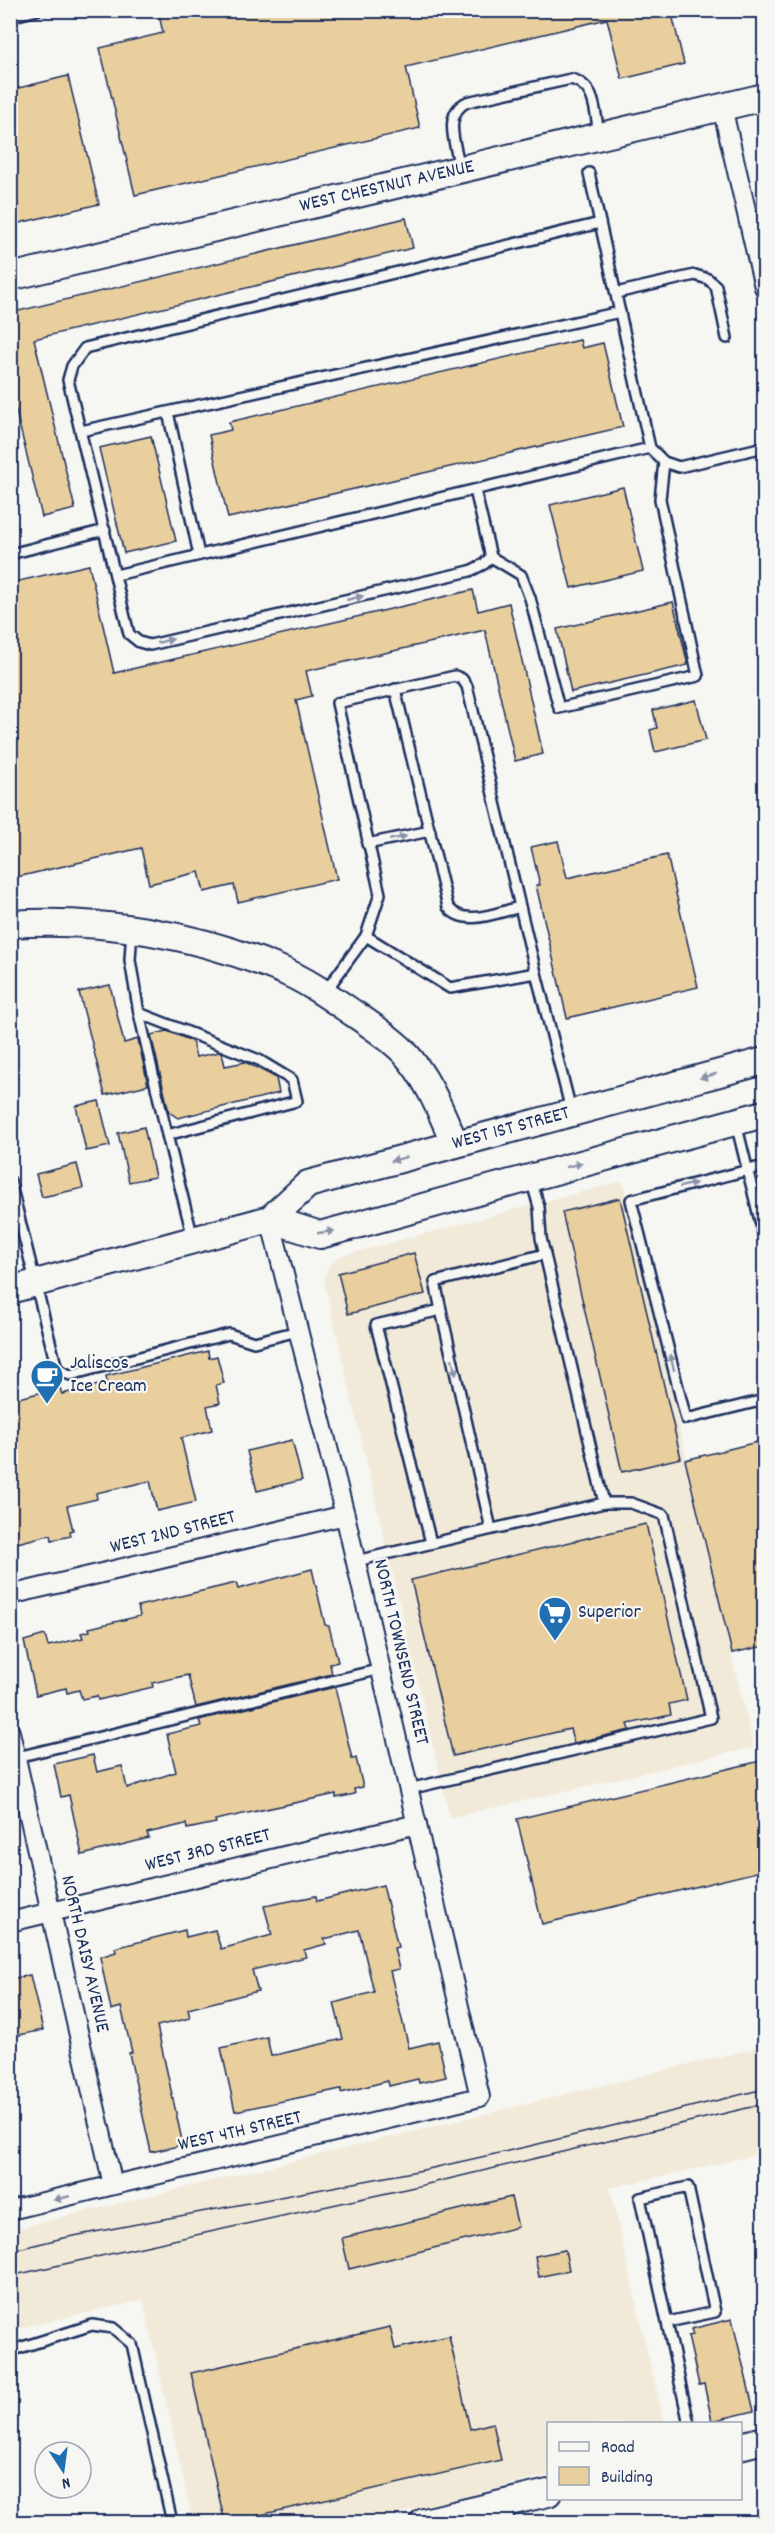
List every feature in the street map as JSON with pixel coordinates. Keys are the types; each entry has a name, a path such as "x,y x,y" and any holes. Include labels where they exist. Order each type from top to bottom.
{"street":[{"name":"WEST CHESTNUT AVENUE","path":"10,277 765,97"},
{"path":"722,107 765,287"},
{"path":"10,924 54,921 170,934 280,969 324,993 378,1030 404,1052 425,1080 455,1143"},
{"name":"WEST 1ST STREET","path":"10,1290 270,1219 308,1184 765,1061"},
{"path":"270,1219 320,1235 765,1114"},
{"name":"NORTH TOWNSEND STREET","path":"270,1219 345,1515 480,2097"},
{"name":"WEST 2ND STREET","path":"10,1595 345,1515"},
{"name":"NORTH DAISY AVENUE","path":"10,1732 13,1758 51,1912 113,2185"},
{"name":"WEST 3RD STREET","path":"10,1922 417,1824"},
{"name":"WEST 4TH STREET","path":"10,2210 480,2097"},
{"path":"742,2446 765,2440"},
{"path":"424,2523 503,2513 547,2494"}],"lane":[{"path":"10,17 37,10"},
{"path":"461,170 452,123 454,112 467,102 562,80 578,81 585,85 590,93 600,136"},
{"path":"589,172 650,448 664,462 679,466 765,447"},
{"path":"491,557 484,564 470,571 150,645 139,642 129,634 68,380 72,366 86,348 600,223"},
{"path":"616,293 695,275 708,279 716,286 727,338"},
{"path":"81,431 620,312"},
{"path":"168,412 199,555"},
{"path":"116,574 650,448"},
{"path":"475,489 491,557 521,575 530,598 559,708 698,676 660,499 664,462"},
{"path":"10,554 105,530"},
{"path":"324,993 366,936 380,894 337,703 455,676 462,679 467,686 572,1112"},
{"path":"395,689 448,907 454,915 466,919 520,907"},
{"path":"367,844 430,831"},
{"path":"132,929 130,960 139,1013 193,1240"},
{"path":"366,936 450,988 536,973"},
{"path":"139,1013 260,1060 292,1080 297,1101 167,1134"},
{"path":"736,1121 765,1238"},
{"path":"765,1166 631,1200 686,1419 765,1400"},
{"path":"531,1177 539,1207 541,1238 604,1503"},
{"path":"10,1181 57,1369 70,1375 229,1334 254,1342 298,1331"},
{"path":"491,1529 435,1282 545,1254"},
{"path":"431,1543 376,1325 441,1310"},
{"path":"356,1561 604,1503 631,1503 664,1515 711,1718 409,1789"},
{"path":"13,1758 381,1669"},
{"path":"668,2322 715,2312 688,2187 640,2198 689,2422"},
{"path":"10,2351 92,2325 113,2328 132,2344 172,2523"}],"shaded area":[{"path":"623,1181 686,1456 684,1461 754,1747 450,1818 324,1281 327,1268 340,1256"},
{"path":"764,2046 764,2153 610,2188 664,2422 547,2422 547,2475 366,2522 193,2522 143,2300 11,2330 10,2230"}],"building":[{"path":"158,10 671,10 684,64 622,79 607,19 406,67 420,128 135,195 100,48 163,33"},
{"path":"68,76 99,204 15,224 10,206 10,90"},
{"path":"406,218 413,248 34,339 75,509 42,517 10,387 10,313"},
{"path":"580,340 582,348 603,343 623,427 228,518 209,435 231,430 229,422"},
{"path":"151,436 176,541 124,553 99,448"},
{"path":"623,487 643,571 571,588 550,505"},
{"path":"89,565 114,673 473,590 478,611 509,603 543,754 515,761 485,630 306,671 312,696 296,700 337,879 238,902 234,885 204,892 199,872 149,884 141,848 17,877 10,848 10,583"},
{"path":"673,602 688,665 571,692 557,629"},
{"path":"696,700 706,740 655,752 650,730 657,728 653,710"},
{"path":"558,841 567,878 667,855 698,987 567,1018 536,885 540,885 531,847"},
{"path":"110,985 124,1043 138,1039 148,1085 105,1095 79,992"},
{"path":"167,1031 192,1041 196,1057 219,1052 222,1053 225,1066 245,1062 271,1075 276,1078 279,1093 178,1118 169,1112 151,1035"},
{"path":"99,1101 110,1146 86,1151 76,1106"},
{"path":"144,1127 155,1177 129,1182 118,1133"},
{"path":"77,1164 83,1188 42,1197 36,1174"},
{"path":"620,1198 681,1458 622,1472 562,1212"},
{"path":"414,1253 425,1294 348,1314 338,1273"},
{"path":"208,1351 209,1358 217,1356 224,1383 216,1385 220,1403 207,1406 212,1430 181,1438 196,1502 157,1511 150,1481 96,1493 97,1499 67,1506 73,1530 70,1531 71,1536 52,1540 51,1535 17,1543 13,1524 10,1525 10,1400 60,1388 62,1394 107,1383 106,1376"},
{"path":"292,1440 302,1480 257,1491 247,1451"},
{"path":"765,1440 765,1646 732,1653 685,1460"},
{"path":"646,1524 687,1700 669,1704 671,1715 628,1724 630,1730 574,1743 570,1729 453,1756 411,1580"},
{"path":"312,1569 325,1625 329,1626 338,1662 330,1664 332,1674 196,1707 188,1675 152,1683 153,1687 98,1700 97,1696 82,1699 79,1690 67,1693 66,1688 36,1695 24,1641 45,1635 48,1646 83,1638 81,1633 90,1631 89,1628 140,1616 138,1606 236,1583 238,1589"},
{"path":"335,1687 352,1759 356,1758 363,1787 354,1789 355,1794 336,1798 336,1794 215,1820 216,1823 187,1829 186,1824 147,1833 149,1838 82,1855 69,1795 61,1797 54,1764 93,1755 97,1772 122,1766 127,1788 176,1772 167,1734 201,1726 199,1720"},
{"path":"765,1760 765,1870 542,1924 517,1819"},
{"path":"383,1885 398,1947 394,1948 399,1969 390,1971 409,2048 438,2041 446,2077 419,2083 418,2079 389,2086 388,2081 341,2093 341,2089 235,2111 221,2048 267,2037 271,2056 343,2039 334,2003 374,1992 359,1930 324,1939 326,1944 304,1950 306,1957 252,1970 258,1991 188,2009 190,2018 157,2026 183,2145 151,2152 121,2007 111,2010 100,1957 116,1952 115,1948 185,1930 186,1937 215,1930 221,1949 272,1935 264,1906 316,1896 317,1901"},
{"path":"30,1975 43,2030 10,2037 10,1979"},
{"path":"511,2197 518,2227 349,2269 342,2238"},
{"path":"565,2250 569,2270 539,2277 535,2256"},
{"path":"732,2319 754,2411 712,2421 704,2384 699,2385 688,2336 693,2335 691,2329"},
{"path":"390,2327 395,2349 449,2336 470,2429 493,2423 501,2460 225,2523 191,2373"}],"tram line":[{"path":"10,2251 63,2238 428,2169 764,2089"},
{"path":"10,2276 419,2186 764,2104"}],"place":[{"name":"Jaliscos Ice Cream","path":"47,1405"},
{"name":"Superior","path":"555,1642"}]}
